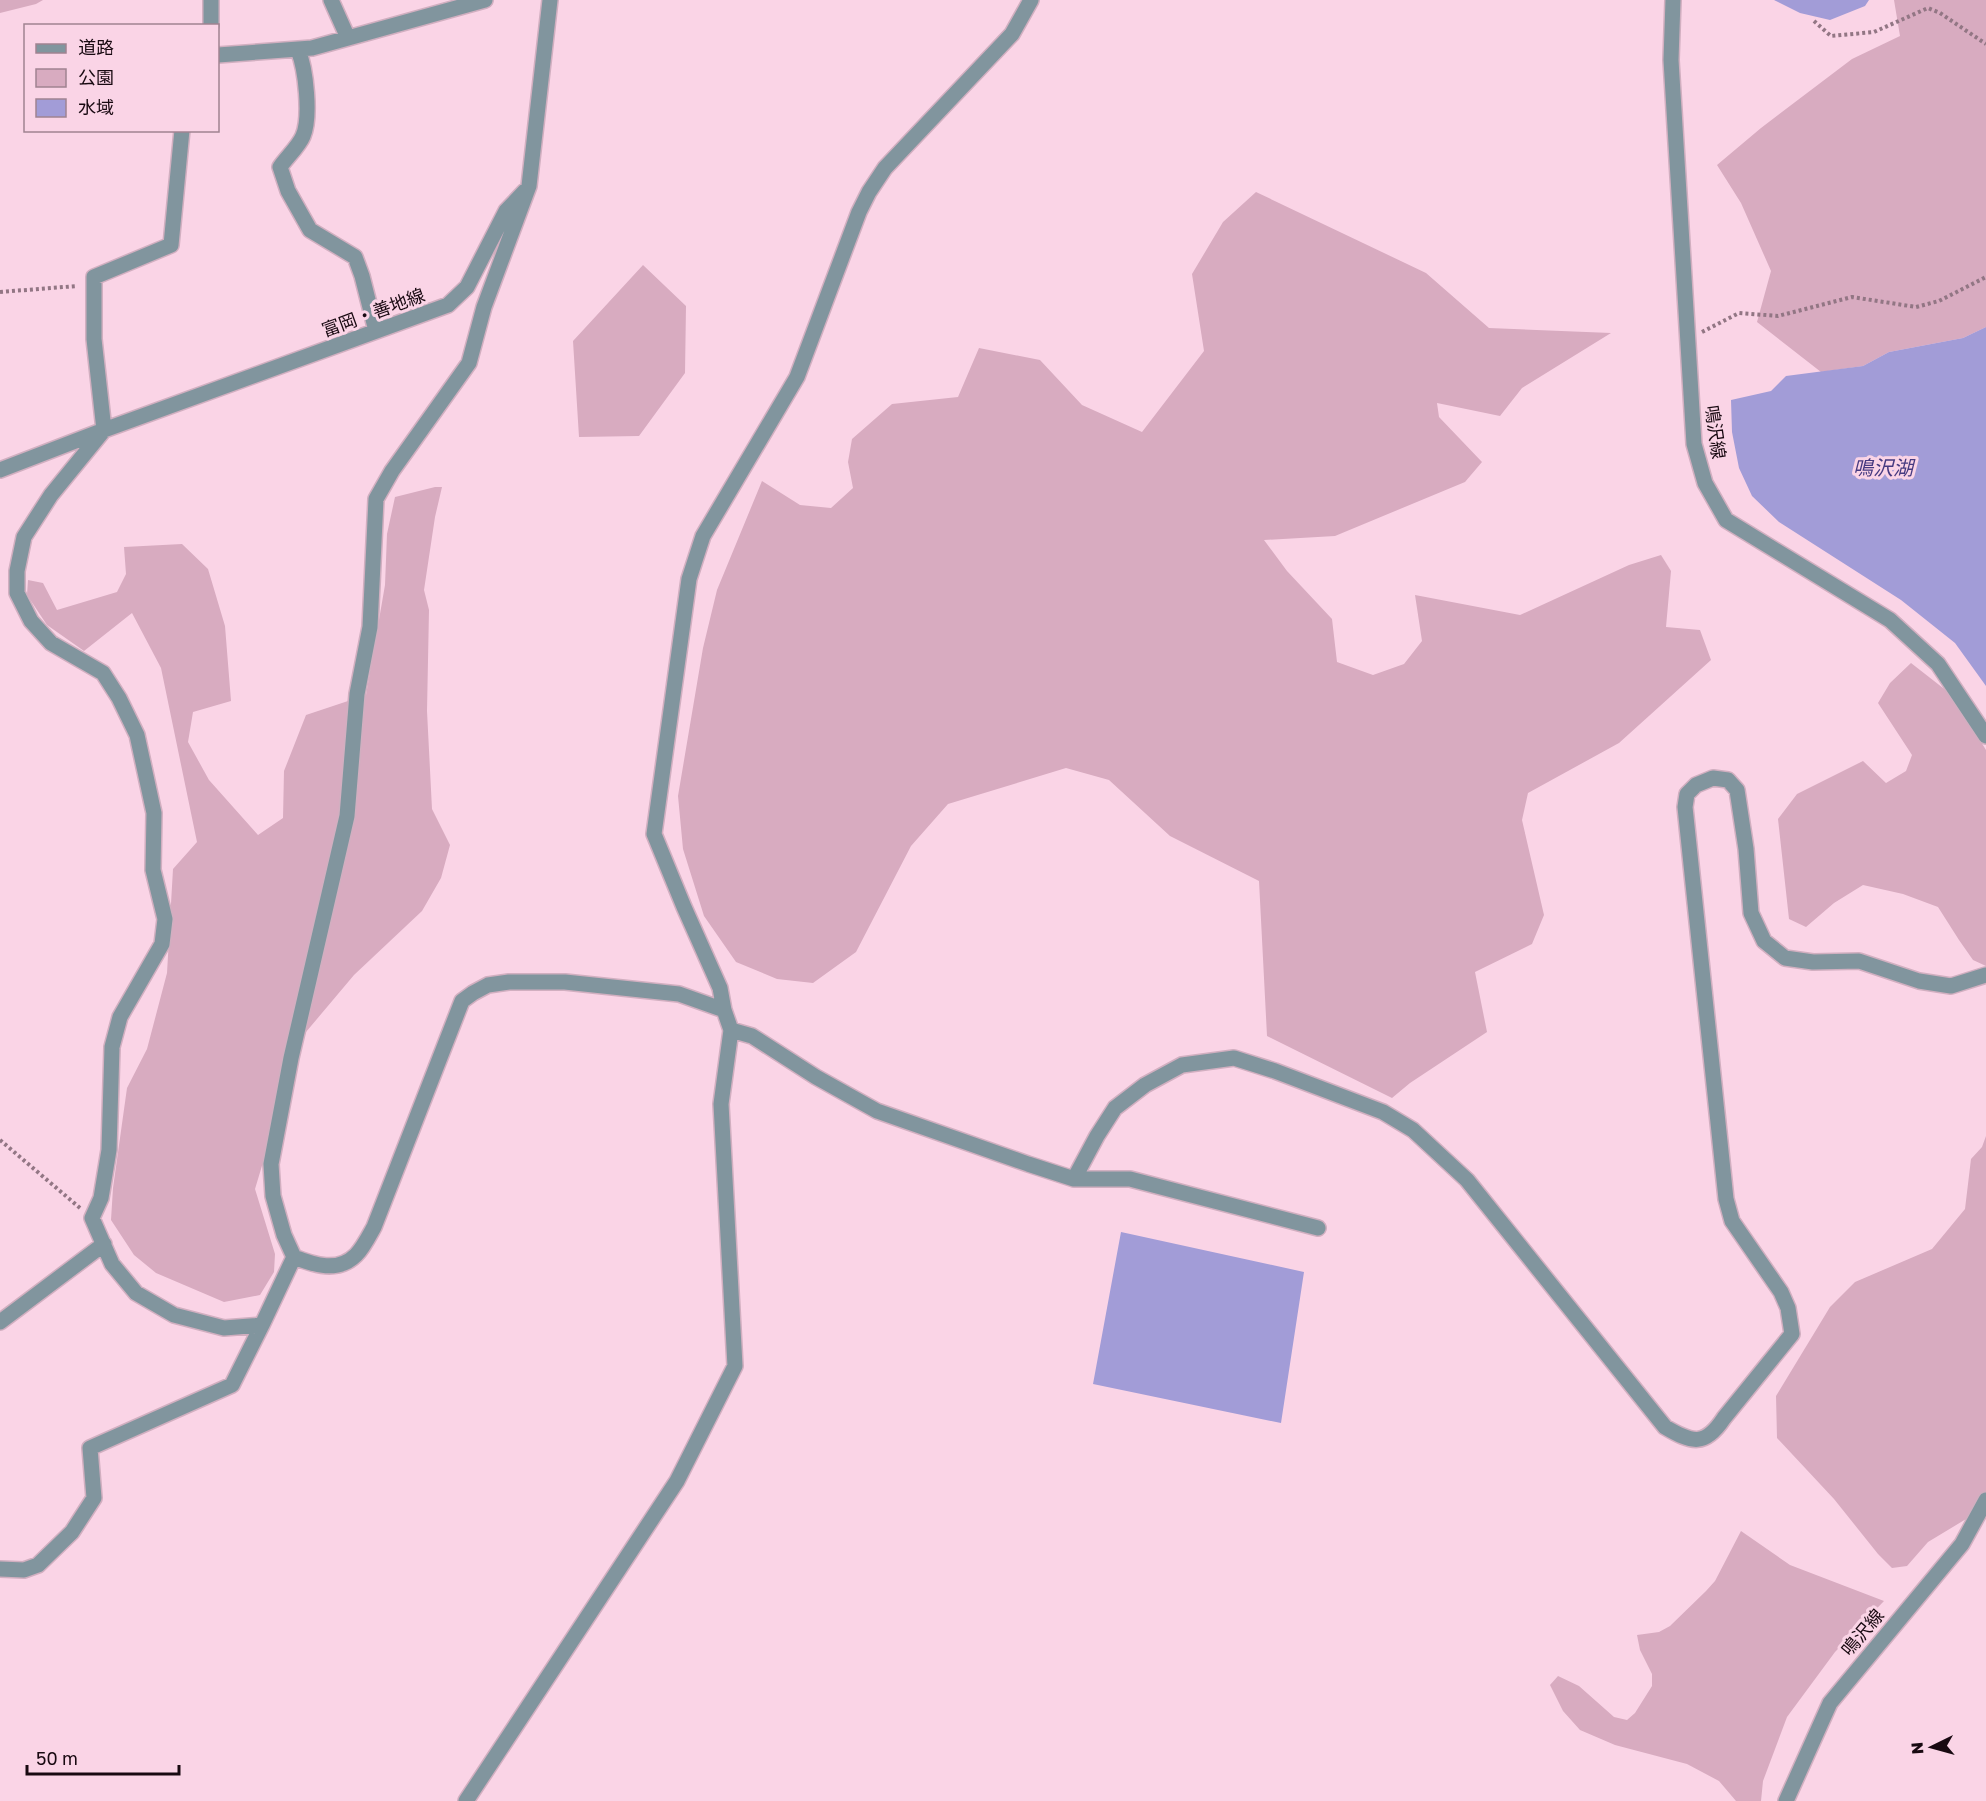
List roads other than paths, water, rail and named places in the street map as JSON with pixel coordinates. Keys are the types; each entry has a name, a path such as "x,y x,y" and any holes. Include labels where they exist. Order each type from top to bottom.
{"street":[{"path":"211,0 211,24"},
{"path":"331,0 348,38"},
{"path":"219,56 298,50 484,0"},
{"path":"550,0 529,186 484,307 469,363 392,471 376,499 370,627 357,694 347,816 291,1058 271,1164 273,1196 284,1235 294,1257 316,1266 340,1266 356,1255 374,1227 462,1001 473,993 488,986 509,982 565,982 679,994 724,1010"},
{"path":"466,1801 677,1481 735,1366 721,1104 731,1030 720,988 654,834 689,579 703,536 797,377 859,212 869,192 885,168 1012,34 1031,0"},
{"name":"鳴沢線","path":"1673,0 1671,60 1694,444 1705,483 1726,520 1890,620 1938,664 1986,736"},
{"path":"298,50 302,59 307,106 303,136 280,167 288,191 310,230 356,257 376,332"},
{"path":"182,132 171,245 94,277 94,339 104,430 51,495 24,537 17,571 17,592 31,621 51,643 103,673 119,698 137,735 154,813 153,870 165,919 162,944 120,1017 112,1047 109,1150 101,1198 92,1218 112,1264 136,1293 174,1315 224,1328 261,1325"},
{"name":"富岡・善地線","path":"0,470 448,305 467,287 506,211 529,186"},
{"path":"1074,1179 1115,1108 1145,1085 1182,1065 1234,1058 1383,1112 1413,1130 1467,1180 1665,1427 1684,1439 1702,1439 1714,1432 1792,1334 1788,1308 1781,1292 1732,1221 1726,1199 1684,807 1688,795 1696,785 1713,778 1728,780 1737,790 1746,849 1751,913 1764,941 1785,958 1813,962 1859,961 1919,981 1951,986 1986,975"},
{"path":"731,1030 752,1036 816,1077 877,1111 1074,1179 1130,1179 1318,1228"},
{"path":"0,1322 104,1245"},
{"path":"0,1569 24,1570 38,1565 72,1532 94,1498 90,1448 232,1385 294,1257"},
{"name":"鳴沢線","path":"1786,1801 1830,1703 1962,1544 1986,1500"}],"water":[{"path":"1774,0 1869,0 1865,6 1830,20 1800,13"},
{"name":"鳴沢湖","path":"1986,327 1986,686 1955,643 1901,600 1779,522 1752,496 1739,468 1732,432 1731,400 1771,391 1786,376 1863,366 1889,352 1963,338"},
{"path":"1121,1232 1304,1272 1281,1423 1093,1384"}]}
